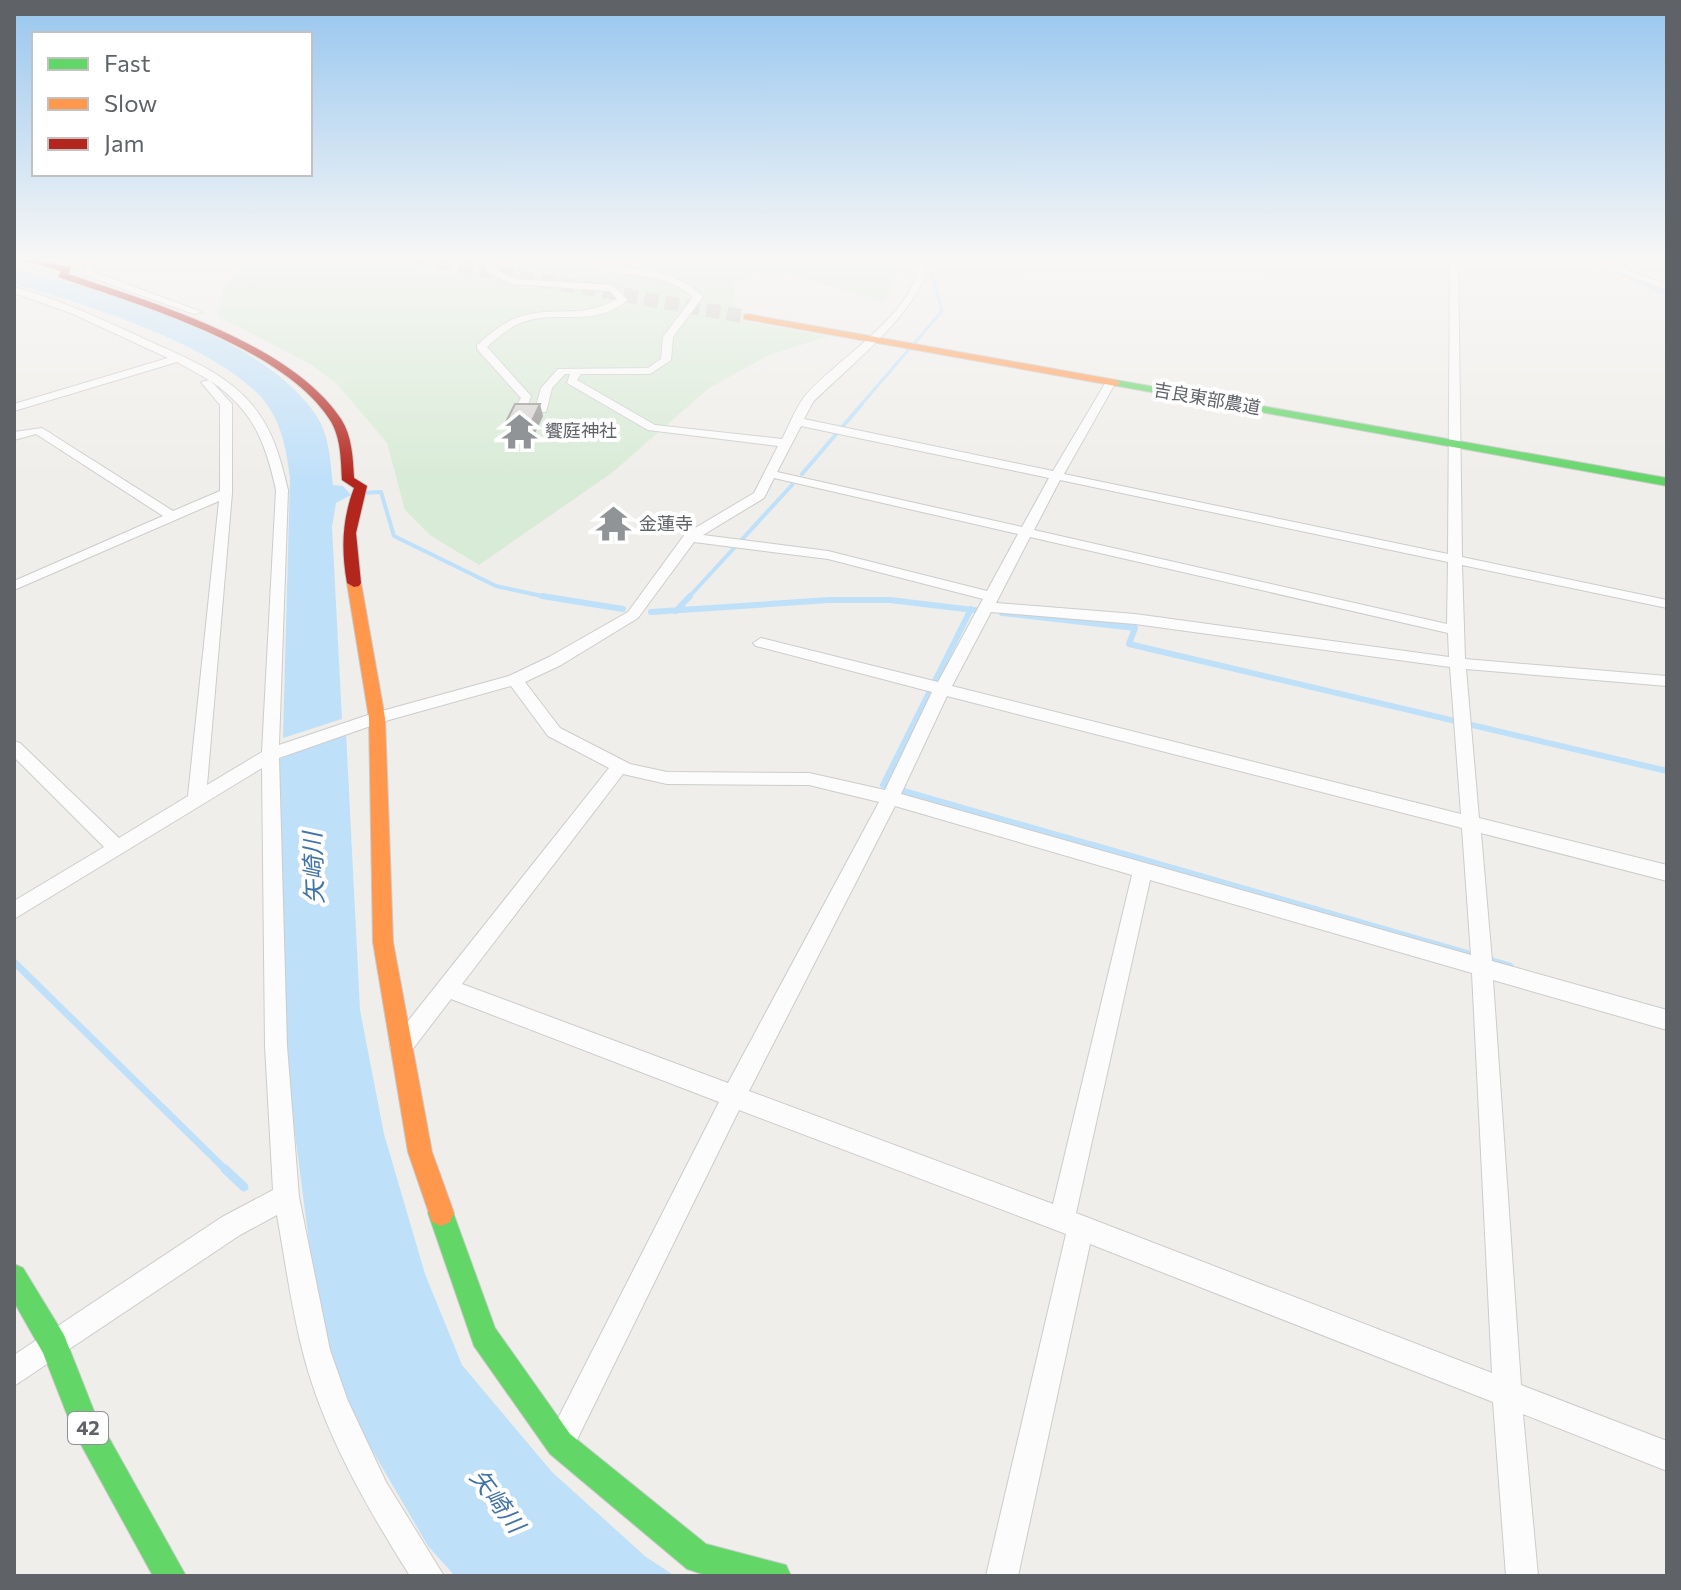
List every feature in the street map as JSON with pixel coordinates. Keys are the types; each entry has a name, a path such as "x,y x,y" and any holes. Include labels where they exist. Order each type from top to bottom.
{"street":[{"path":"120,332 218,378 249,407 276,451 282,490 276,1046 286,1197 316,1350 335,1406 375,1493 428,1576"},
{"path":"205,332 259,356 296,379 331,412 345,440 348,480 361,486 349,515 348,550 377,718 383,942 420,1152 484,1336 560,1444 698,1558 775,1576"},
{"path":"499,332 481,347 527,398 521,408 542,410 541,401 552,378 562,371 650,371 666,360 668,337 672,332"},
{"name":"吉良東部農道","path":"834,332 1667,482"},
{"path":"14,911 279,750 377,718 515,680 555,661 633,615 649,598 679,547 690,537 750,504 759,495 795,421 821,386 880,332"},
{"path":"1455,332 1455,630 1482,966 1507,1394 1522,1576"},
{"path":"15,407 175,359"},
{"path":"175,359 193,371 226,404 226,493 197,798"},
{"path":"578,371 571,381 652,428 784,443"},
{"path":"560,1444 734,1096 890,798 941,691 991,602 1026,531 1111,382"},
{"path":"795,421 1667,604"},
{"path":"14,436 38,430 173,517"},
{"path":"771,474 1455,630"},
{"path":"14,586 226,493"},
{"path":"690,537 828,555 991,602 1458,663 1667,681"},
{"path":"761,643 1667,873"},
{"path":"515,680 554,732 620,766 667,778 809,779 890,798 1667,1020"},
{"path":"14,747 117,848"},
{"path":"401,1047 620,766"},
{"path":"1002,1576 1142,872"},
{"path":"449,989 1667,1456"},
{"path":"14,1372 231,1226 286,1197"},
{"name":"42","path":"14,1277 54,1345 83,1420 170,1576"}],"green space":[{"path":"249,332 806,332 828,336 769,355 709,388 613,472 479,565 430,535 405,510 387,443 337,384 310,364"}],"water":[{"path":"155,332 205,332 220,339 259,361 291,386 321,423 327,440 333,485 343,486 351,495 336,503 332,527 342,719 283,738 290,478 280,431 270,409 254,390 232,372"},
{"name":"矢崎川","path":"346,732 360,1010 384,1134 425,1274 462,1365 552,1472 646,1557 675,1576 455,1576 428,1546 350,1412 319,1319 279,1010 277,760"}],"building":[{"path":"515,404 540,404 531,423 505,424"}],"waterway":[{"path":"860,406 924,332"},
{"path":"802,474 862,404"},
{"path":"688,598 792,485"},
{"path":"361,493 381,492 394,536 496,586 551,598"},
{"path":"542,596 623,609"},
{"path":"677,610 690,596"},
{"path":"677,610 829,600 890,600 971,610"},
{"path":"651,612 677,610"},
{"path":"971,610 982,611"},
{"path":"971,610 883,785 1099,847"},
{"path":"1002,613 1135,628 1129,644 1667,771"},
{"path":"1092,845 1476,956"},
{"path":"1486,959 1510,966"},
{"path":"14,962 227,1171"},
{"path":"225,1169 244,1187"}],"traffic: fast":[{"path":"1116,383 1667,482"},
{"path":"441,1213 484,1336 560,1444 698,1558 775,1576"},
{"path":"14,1277 54,1345 83,1420 170,1576"}],"traffic: slow":[{"path":"832,332 1116,383"},
{"path":"354,583 377,718 383,942 420,1152 441,1213"}],"traffic: jam":[{"path":"214,332 287,372 316,395 336,420 342,434 348,480 361,486 349,533 354,583"}],"place":[{"name":"饗庭神社","path":"519,431"},
{"name":"金蓮寺","path":"613,524"}]}
